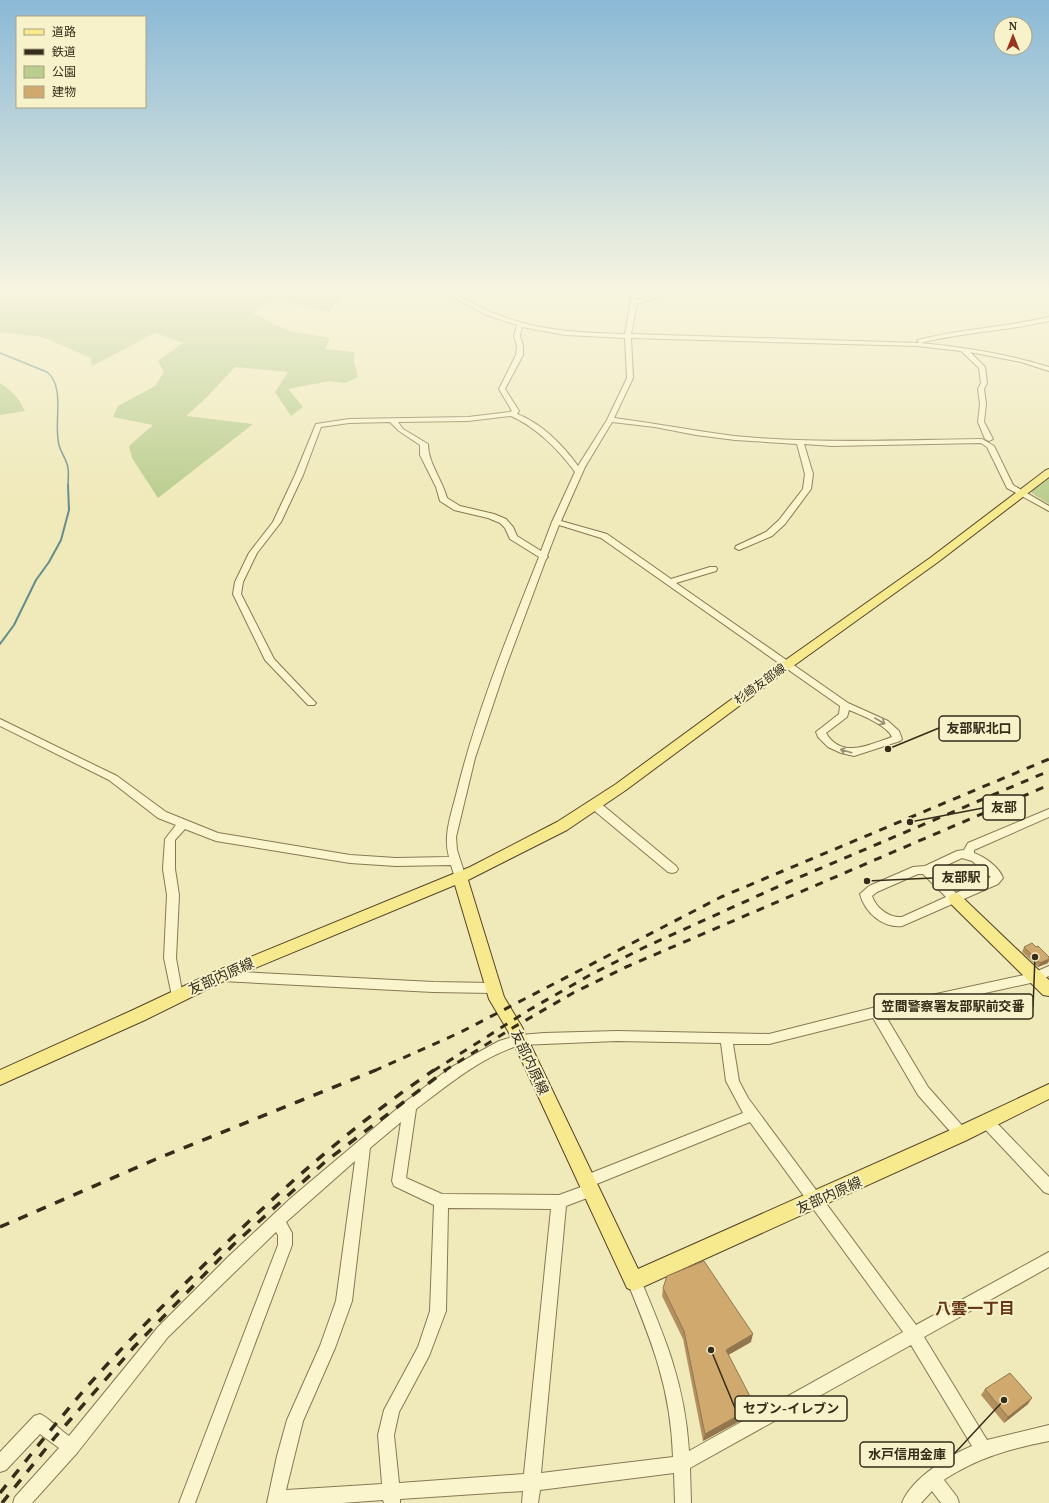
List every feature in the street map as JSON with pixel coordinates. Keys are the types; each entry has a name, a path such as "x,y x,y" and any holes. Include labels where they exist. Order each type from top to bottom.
{"main road":[{"name":"杉崎友部線","path":"460,878 562,826 595,805 934,560 1049,472"},
{"name":"友部内原線","path":"0,1078 220,976 460,878 497,999 520,1040 634,1281 816,1201 962,1134 1049,1091"},
{"path":"955,899 1042,974 1049,990"}],"street":[{"path":"512,414 516,411 502,389 516,362"},
{"path":"460,878 452,850 451,837 470,758 500,670 556,522 579,472 610,420 630,378 629,362"},
{"path":"977,362 982,367 984,383 981,389 983,404 981,422 989,439"},
{"path":"1024,362 1049,369"},
{"path":"311,702 270,660 237,594 239,582 253,553 277,522 299,475 318,425 349,421 468,419 512,414 528,422 555,446 579,472"},
{"path":"610,420 655,425 696,433 735,438 800,442 840,444 982,441 990,446 1010,486 1049,509"},
{"path":"393,421 402,430 424,444 424,455 440,487 443,499 457,508 491,516 503,521 509,526 513,537 544,557"},
{"path":"739,548 769,534 782,522 807,489 809,474 800,442"},
{"path":"556,522 604,536 788,665 844,710 862,712 891,728 896,732 897,739 854,753 842,750 824,739 821,732 844,710"},
{"path":"670,582 713,569"},
{"path":"0,722 113,778 162,815 216,837 350,859 396,862 455,861"},
{"path":"595,805 672,869"},
{"path":"969,854 969,849 972,846 1049,813"},
{"path":"177,997 170,958 173,895 169,869 169,854 170,839 183,824"},
{"path":"961,854 969,854 976,857 996,875 997,878 994,881 955,899 899,922 885,919 868,902 866,894 872,889 917,870 926,870 961,854"},
{"path":"926,870 955,899"},
{"path":"21,1503 71,1447 163,1332 277,1221 364,1144 410,1106 455,1072 503,1045 520,1040 617,1036 769,1039 876,1012 1042,974"},
{"path":"220,976 433,987 493,988"},
{"path":"876,1012 923,1091 962,1134"},
{"path":"726,1037 733,1081 736,1090 753,1116 913,1334 983,1448"},
{"path":"410,1106 399,1182 440,1201 559,1202 588,1186 753,1116"},
{"path":"987,1122 1049,1187"},
{"path":"364,1144 344,1301 327,1348 295,1420 285,1456 276,1501 392,1497 682,1464 1049,1259"},
{"path":"392,1497 386,1436 392,1410 424,1351 438,1311 440,1201"},
{"path":"530,1503 559,1202"},
{"path":"187,1503 285,1244 285,1233 277,1221"},
{"path":"634,1281 659,1343 676,1402 682,1464 683,1503"},
{"path":"0,1464 40,1422 50,1432 71,1447"},
{"path":"910,1503 933,1479 951,1465 983,1448 1017,1439 1049,1433"},
{"path":"933,1479 951,1503"}],"green space":[{"path":"92,362 99,362 92,366"},
{"path":"159,362 354,362 358,377 345,383 329,381 288,389 303,407 291,416 275,392 288,372 235,367 206,398 186,416 253,424 158,498 132,458 129,446 153,425 113,417 118,406 155,386 164,372"},
{"path":"0,383 15,395 25,411 0,415"},
{"path":"1049,476 1049,504 1033,494 1031,491 1032,488"}],"building":[{"path":"1032,943 1036,947 1038,946 1049,957 1049,959 1040,963 1024,947"},
{"path":"704,1261 753,1334 726,1350 755,1406 705,1434 684,1331 663,1288 667,1276"},
{"path":"1010,1373 1032,1398 1008,1417 985,1389"}],"waterway":[{"path":"23,362 47,372 53,379 56,387 58,396 57,426 59,445 67,465 68,485"},
{"path":"0,644 14,625 36,580 49,562 61,540 69,510 68,485"}],"railway":[{"path":"374,1071 461,1032 721,897 1049,759"},
{"path":"433,1071 529,1010 590,975 645,947 786,883 1049,771"},
{"path":"444,1071 514,1027 573,993 626,967 1049,785"},
{"path":"0,1227 154,1160 376,1070"},
{"path":"0,1493 85,1389 146,1323 210,1259 263,1208 318,1159 375,1113 434,1070"},
{"path":"2,1503 56,1436 134,1347 233,1245 326,1161 446,1070"}],"place":[{"name":"友部駅北口","path":"888,749"},
{"name":"友部","path":"910,822"},
{"name":"友部駅","path":"867,881"},
{"name":"笠間警察署友部駅前交番","path":"1035,957"},
{"name":"セブン-イレブン","path":"711,1350"},
{"name":"水戸信用金庫","path":"1004,1400"}],"district":[{"name":"八雲一丁目","path":"975,1308"}]}
